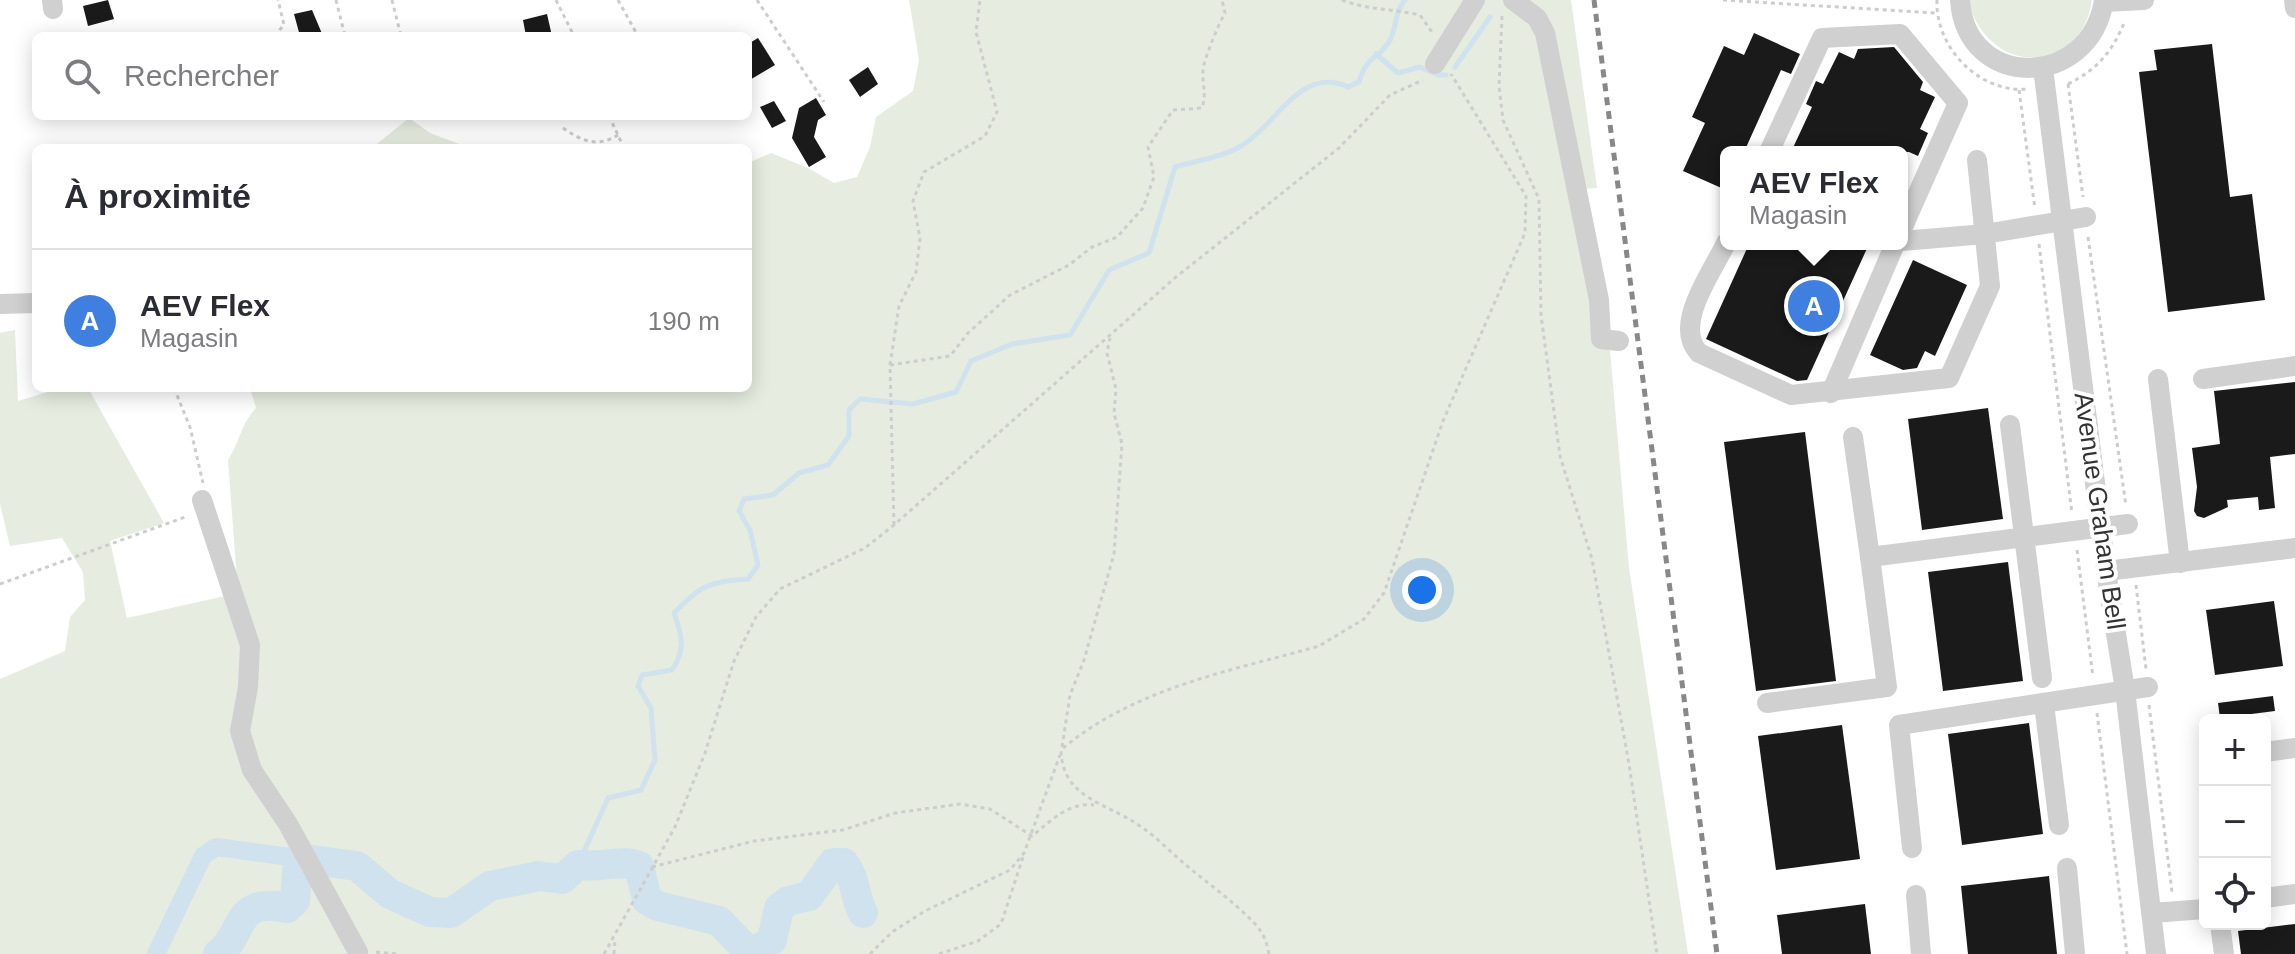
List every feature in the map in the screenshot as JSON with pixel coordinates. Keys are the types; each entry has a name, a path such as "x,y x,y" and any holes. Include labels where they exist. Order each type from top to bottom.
{"street":[{"path":"1435,63 1475,0"},
{"path":"1960,0 1968,32 1982,50 2009,65 2043,68 2064,61 2083,47 2096,29 2104,1 2144,0"},
{"path":"2294,0 2295,8"},
{"path":"1507,5 1537,18 1545,33 1599,300 1601,339 1619,341"},
{"path":"1772,146 1822,38 1900,34 1958,103 1908,216"},
{"name":"Avenue Graham Bell","path":"2043,68 2100,529 2125,690 2156,954"},
{"path":"1723,250 1689,322 1692,345 1699,353 1791,395 1949,378 1990,286 1977,160"},
{"path":"1908,240 1985,234 2086,217"},
{"path":"1831,393 1892,250"},
{"path":"0,304 32,303"},
{"path":"2203,379 2295,366"},
{"path":"2158,379 2180,563"},
{"path":"2010,425 2042,678"},
{"path":"1767,703 1887,687 1853,437"},
{"path":"202,500 250,645 248,687 240,731 252,770 297,842 358,952"},
{"path":"1870,557 2128,524"},
{"path":"2106,571 2295,548"},
{"path":"1912,848 1899,725 2148,687"},
{"path":"2044,704 2059,825"},
{"path":"2271,751 2295,748"},
{"path":"2067,868 2075,954"},
{"path":"2271,897 2295,894"},
{"path":"1916,895 1921,954"},
{"path":"2152,913 2199,909"},
{"path":"2221,930 2224,954"}],"path":[{"path":"278,0 284,25 278,32"},
{"path":"336,0 344,32"},
{"path":"392,0 400,32"},
{"path":"556,0 572,32"},
{"path":"618,0 636,32"},
{"path":"757,0 824,102"},
{"path":"894,525 890,365 899,306 916,272 920,238 913,201 924,172 985,136 997,112 976,32 980,0"},
{"path":"890,365 950,356 968,333 1010,295 1069,265 1092,247 1117,237 1143,208 1154,177 1148,147 1173,110 1202,108 1206,98 1202,68 1211,51 1213,33 1225,13 1222,0"},
{"path":"1342,0 1368,10 1390,8 1420,15 1435,63"},
{"path":"1723,0 1936,13"},
{"path":"1507,5 1499,86 1503,120 1539,199 1541,315 1560,456 1592,559 1629,764 1657,954"},
{"path":"604,954 675,827 705,753 734,661 756,617 780,589 865,548 1110,338 1176,277 1339,148 1390,95 1435,63 1447,64 1526,196 1528,215 1525,233 1443,421 1384,593 1364,619 1342,635 1319,646 1138,701 1080,734 1061,750"},
{"path":"2068,84 2128,524"},
{"path":"611,120 622,144"},
{"path":"563,128 583,141 606,143 618,135"},
{"path":"939,954 978,941 1001,924 1061,750 1070,695 1084,660 1114,554 1122,444 1114,413 1116,389 1107,353 1110,338"},
{"path":"0,584 194,513 202,500 200,466 175,392"},
{"path":"2135,569 2175,911"},
{"path":"1061,750 1065,774 1077,789 1098,805 1142,826 1247,917 1265,938 1269,954"},
{"path":"651,867 754,841 843,830 895,813 960,804 990,809 1032,836"},
{"path":"1032,836 1063,811 1084,804 1098,805"},
{"path":"870,954 892,932 925,911 999,876 1024,853"},
{"path":"614,954 615,939"}],"shaded area":[{"path":"909,0 1571,0 1597,188 1582,189 1606,304 1629,568 1688,954 0,954 0,679 65,651 70,617 85,600 83,572 62,538 10,546 0,504 0,333 15,330 18,401 48,392 90,392 164,523 110,541 127,618 238,593 228,460 246,421 256,408 251,392 752,392 752,161 771,153 834,183 857,177 870,147 876,117 913,91 919,60"},
{"path":"1968,0 2092,0 2084,25 2071,43 2053,54 2033,58 2013,54 1994,43 1978,25"},
{"path":"407,120 412,120 430,133 459,144 377,144"}],"building":[{"path":"108,0 114,19 88,26 83,6"},
{"path":"312,10 321,32 299,32 294,14"},
{"path":"547,14 551,32 525,32 523,20"},
{"path":"1754,33 1800,54 1791,74 1781,70 1747,146 1720,146 1720,187 1683,171 1705,123 1692,117 1724,46 1744,55"},
{"path":"758,38 775,65 752,79 752,42"},
{"path":"2212,44 2230,197 2252,194 2265,300 2168,312 2139,72 2157,70 2154,50"},
{"path":"1894,47 1923,82 1920,90 1935,97 1920,129 1928,133 1918,156 1908,152 1908,146 1794,146 1812,107 1806,104 1816,81 1823,84 1839,52 1854,59 1858,49"},
{"path":"868,67 878,84 860,97 849,80"},
{"path":"816,98 826,115 818,120 814,137 826,157 809,167 792,138 799,108"},
{"path":"774,101 786,121 772,128 760,107"},
{"path":"1746,250 1866,250 1807,380 1797,381 1706,339"},
{"path":"1913,260 1967,285 1935,356 1925,351 1917,368 1903,370 1870,355"},
{"path":"2295,382 2295,454 2270,457 2275,508 2259,510 2258,497 2227,500 2228,507 2204,518 2197,516 2194,511 2197,487 2192,448 2220,444 2214,391"},
{"path":"1988,408 2003,519 1922,530 1908,419"},
{"path":"1805,432 1836,681 1756,691 1724,442"},
{"path":"2008,562 2023,681 1943,691 1928,572"},
{"path":"2274,601 2283,666 2215,675 2206,610"},
{"path":"2273,696 2275,711 2219,714 2218,703"},
{"path":"2029,723 2043,834 1962,845 1948,734"},
{"path":"1842,725 1860,859 1776,870 1758,736"},
{"path":"2049,876 2057,954 1968,954 1961,886"},
{"path":"1865,904 1871,954 1782,954 1777,915"},
{"path":"2295,924 2295,954 2241,954 2238,931 2271,930 2271,927"}],"waterway":[{"path":"578,865 608,798 641,790 655,760 651,708 638,686 642,675 672,670 676,663 681,642 674,613 699,590 748,579 758,565 750,530 739,511 744,499 773,495 799,473 828,465 849,436 849,410 860,399 913,404 956,392 971,361 1012,344 1070,335 1109,270 1149,253 1175,167 1241,146 1303,90 1316,84 1331,82 1348,87 1359,82 1369,62 1389,42 1405,0"},
{"path":"1455,67 1490,17"},
{"path":"1376,54 1398,73 1420,67 1446,75"},
{"path":"156,954 203,856 216,847 298,858"},
{"path":"218,954 248,913 269,906 287,908 295,901 298,858 357,866 390,894 430,912 451,913 490,886 539,876 562,879 578,865 632,864 639,866 647,900 658,906 719,921 746,949 758,950 772,940 779,908 788,901 809,896 833,863 844,863 863,913"}],"railway":[{"path":"1594,0 1717,954"}],"place":[{"name":"AEV Flex","path":"1814,306"}]}
